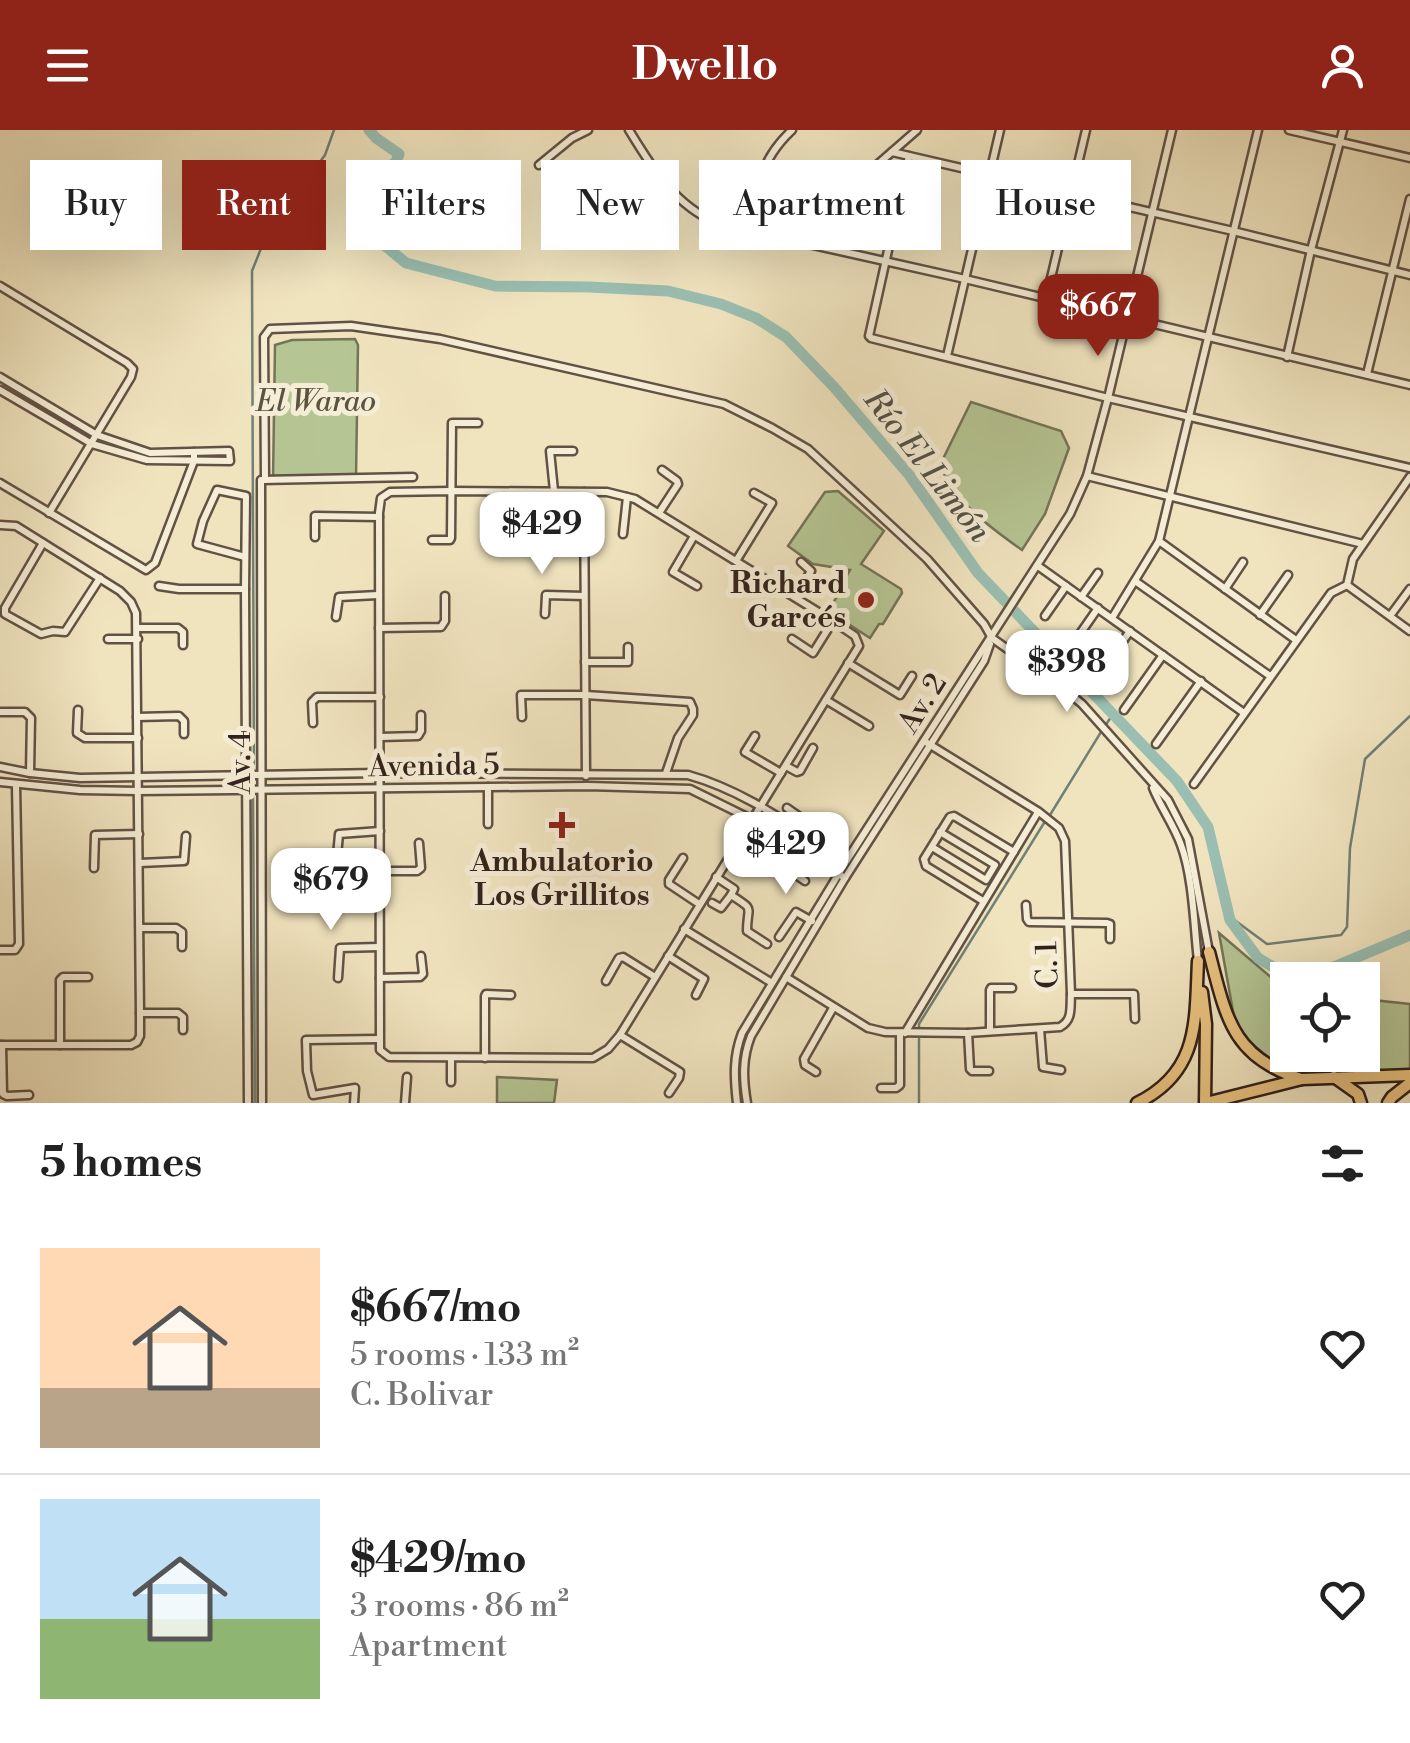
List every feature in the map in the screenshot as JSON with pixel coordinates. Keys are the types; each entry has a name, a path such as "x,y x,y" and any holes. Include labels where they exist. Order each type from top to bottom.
{"main road":[{"path":"1210,952 1222,1004 1234,1033 1278,1072 1302,1079"},
{"path":"1138,1103 1169,1082 1184,1062 1194,1031 1198,961"},
{"path":"1198,961 1206,1024 1206,1103 1302,1079 1410,1074"},
{"path":"1333,1076 1358,1094 1360,1103"},
{"path":"1388,1103 1410,1083"}],"street":[{"path":"539,164 588,130"},
{"path":"629,130 656,174 699,214"},
{"path":"768,160 776,145 792,130"},
{"path":"883,160 917,130"},
{"path":"992,160 1000,130"},
{"path":"1079,160 1086,130"},
{"path":"1172,130 1087,476 1070,514 992,638 1040,668 1082,704 1168,800 1188,839 1210,952"},
{"path":"1112,618 1158,541 1258,130"},
{"path":"1290,130 1410,158"},
{"path":"1287,356 1343,130"},
{"path":"892,152 961,168"},
{"path":"909,156 869,336 1108,398 1410,468"},
{"path":"1366,374 1410,199"},
{"path":"1131,207 1410,275"},
{"path":"833,250 1410,386"},
{"path":"947,356 972,250"},
{"path":"1046,299 1058,250"},
{"path":"0,286 133,369 98,435 48,513"},
{"name":"Av. 4","path":"262,1103 264,337 270,329 351,326 440,339 724,404 808,449 927,559 992,638"},
{"path":"0,377 98,435 150,452 230,450 230,460 147,460 92,444 0,390"},
{"path":"432,540 452,538 452,422 478,423"},
{"path":"538,539 555,538 550,451 573,451"},
{"path":"0,484 142,570 150,569 156,564 194,452"},
{"path":"659,513 678,484 662,470"},
{"path":"1087,476 1363,544"},
{"path":"263,480 413,477"},
{"path":"1194,784 1331,593 1347,585 1354,559 1410,477"},
{"name":"Av. 4","path":"245,557 198,544 216,490 246,496 248,1103"},
{"path":"451,491 607,492 627,497 856,636 858,646 848,663 620,1035 608,1050 593,1058 389,1057 380,1050 381,498 390,492 451,491"},
{"path":"584,492 588,786"},
{"path":"736,562 772,503 754,492"},
{"path":"623,534 627,497"},
{"path":"316,537 316,516 379,517"},
{"path":"0,525 16,526 120,590 131,602 138,628 140,1036 131,1045 1,1045 3,1094 29,1095"},
{"path":"694,536 673,572 697,586"},
{"path":"1158,541 1296,640"},
{"path":"43,543 4,608 10,618 41,634 64,632 100,578"},
{"path":"795,597 811,571 801,562"},
{"path":"1224,589 1243,562"},
{"path":"1038,566 1244,713"},
{"path":"1081,597 1098,573"},
{"path":"1260,615 1288,575"},
{"path":"1135,581 1270,676"},
{"path":"1347,585 1410,631"},
{"path":"159,586 245,589"},
{"path":"1045,616 1066,586"},
{"path":"1390,616 1410,589"},
{"path":"336,617 338,597 378,595"},
{"path":"545,614 546,595 584,596"},
{"path":"379,628 441,627 445,621 445,596"},
{"path":"1068,652 1098,608"},
{"path":"792,640 813,653 833,621"},
{"path":"138,628 178,628 184,632 184,645"},
{"path":"1097,678 1130,631"},
{"name":"Av. 2","path":"747,1103 743,1074 751,1036 842,876 847,860 984,661 992,638"},
{"name":"Av. 2","path":"737,1103 735,1052 742,1033 992,638"},
{"path":"108,639 138,639"},
{"path":"585,662 628,662 628,648"},
{"path":"984,661 988,654 998,650 1012,653"},
{"path":"1124,710 1164,655"},
{"path":"848,663 900,696 912,676"},
{"path":"1156,744 1201,682"},
{"path":"522,717 521,695 690,702 693,715 678,738 666,773"},
{"path":"312,723 312,702 316,697 380,697"},
{"path":"826,700 869,726"},
{"path":"78,710 78,733 84,738 138,738"},
{"path":"0,712 24,712 31,718 30,773"},
{"path":"380,736 418,736 421,715"},
{"path":"138,717 179,716 184,721 184,734"},
{"path":"756,736 745,752 797,772 814,748"},
{"name":"C. 1","path":"786,978 868,1028 902,1034 1060,1028 1068,1024 1071,994 1065,840 1059,828 1038,812 928,743"},
{"name":"Avenida 5","path":"0,767 80,778 380,773 688,775 713,782 847,860"},
{"name":"Avenida 5","path":"0,782 138,791 588,786 690,790 753,820 842,876"},
{"path":"1151,782 1181,845 1198,961"},
{"path":"0,950 15,950 19,944 16,785"},
{"path":"488,787 488,824"},
{"path":"787,808 804,820 797,830"},
{"path":"881,1088 896,1088 900,1084 902,1034 1038,812"},
{"path":"984,901 926,866 924,858 950,816 1014,852"},
{"path":"337,856 338,834 380,831"},
{"path":"932,846 986,880 995,866 940,832"},
{"path":"94,868 95,835 139,834"},
{"path":"140,863 184,861 186,836"},
{"path":"380,871 421,868 420,844"},
{"path":"792,844 783,866 806,881"},
{"path":"683,858 669,884 699,904"},
{"path":"712,903 721,908 734,889 716,877"},
{"path":"731,895 750,910 747,930 766,944"},
{"path":"1026,906 1030,922 1107,922 1110,938"},
{"path":"779,938 796,912 812,921"},
{"path":"140,928 176,928 182,932 182,947"},
{"path":"684,929 772,984"},
{"path":"338,978 340,948 380,947"},
{"path":"380,978 420,978 422,956"},
{"path":"668,956 704,979 696,995"},
{"path":"606,980 623,957 655,977"},
{"path":"60,1045 60,980 88,977"},
{"path":"990,1032 990,990 1012,988"},
{"path":"1071,994 1134,994 1135,1019"},
{"path":"485,1058 485,996 511,996"},
{"path":"816,1072 804,1059 834,1007"},
{"path":"140,1013 178,1013 183,1017 183,1030"},
{"path":"1040,1029 1044,1067 1061,1070"},
{"path":"968,1033 970,1069 989,1071"},
{"path":"620,1035 680,1072 668,1093"},
{"path":"354,1103 355,1088 313,1095 306,1040 380,1038"},
{"path":"450,1058 451,1082"},
{"path":"404,1103 407,1076"}],"green space":[{"name":"El Warao","path":"355,339 356,478 273,480 275,345 292,340"},
{"path":"971,402 1061,431 1069,448 1045,514 1022,550 973,512 945,475 941,463"},
{"path":"838,491 884,531 861,564 902,593 870,638 830,607 850,570 813,564 788,546 825,492"},
{"path":"1219,933 1270,976 1270,1058 1246,1039 1234,1017"},
{"path":"1380,1001 1410,1004 1410,1076 1360,1072 1380,1072"},
{"path":"497,1077 557,1080 554,1103 497,1103"}],"waterway":[{"path":"254,772 252,271 266,236 325,155 334,130"},
{"name":"Río El Limón","path":"369,130 399,154 396,162 367,183 357,209 372,235 406,263 495,286 668,291 721,304 756,318 786,337 910,476 978,573 1177,781 1208,827 1230,920 1258,958 1280,971 1308,973 1336,966 1410,935"},
{"path":"1107,723 1113,714"},
{"path":"1229,916 1267,944 1341,935 1347,927 1350,848 1365,759 1410,716"},
{"path":"1050,815 1101,732"},
{"path":"253,794 255,1103"},
{"path":"919,1029 1044,823"},
{"path":"919,1039 919,1103"}],"place":[{"name":"Richard Garcés","path":"866,600"},
{"name":"Ambulatorio Los Grillitos","path":"562,825"}]}
